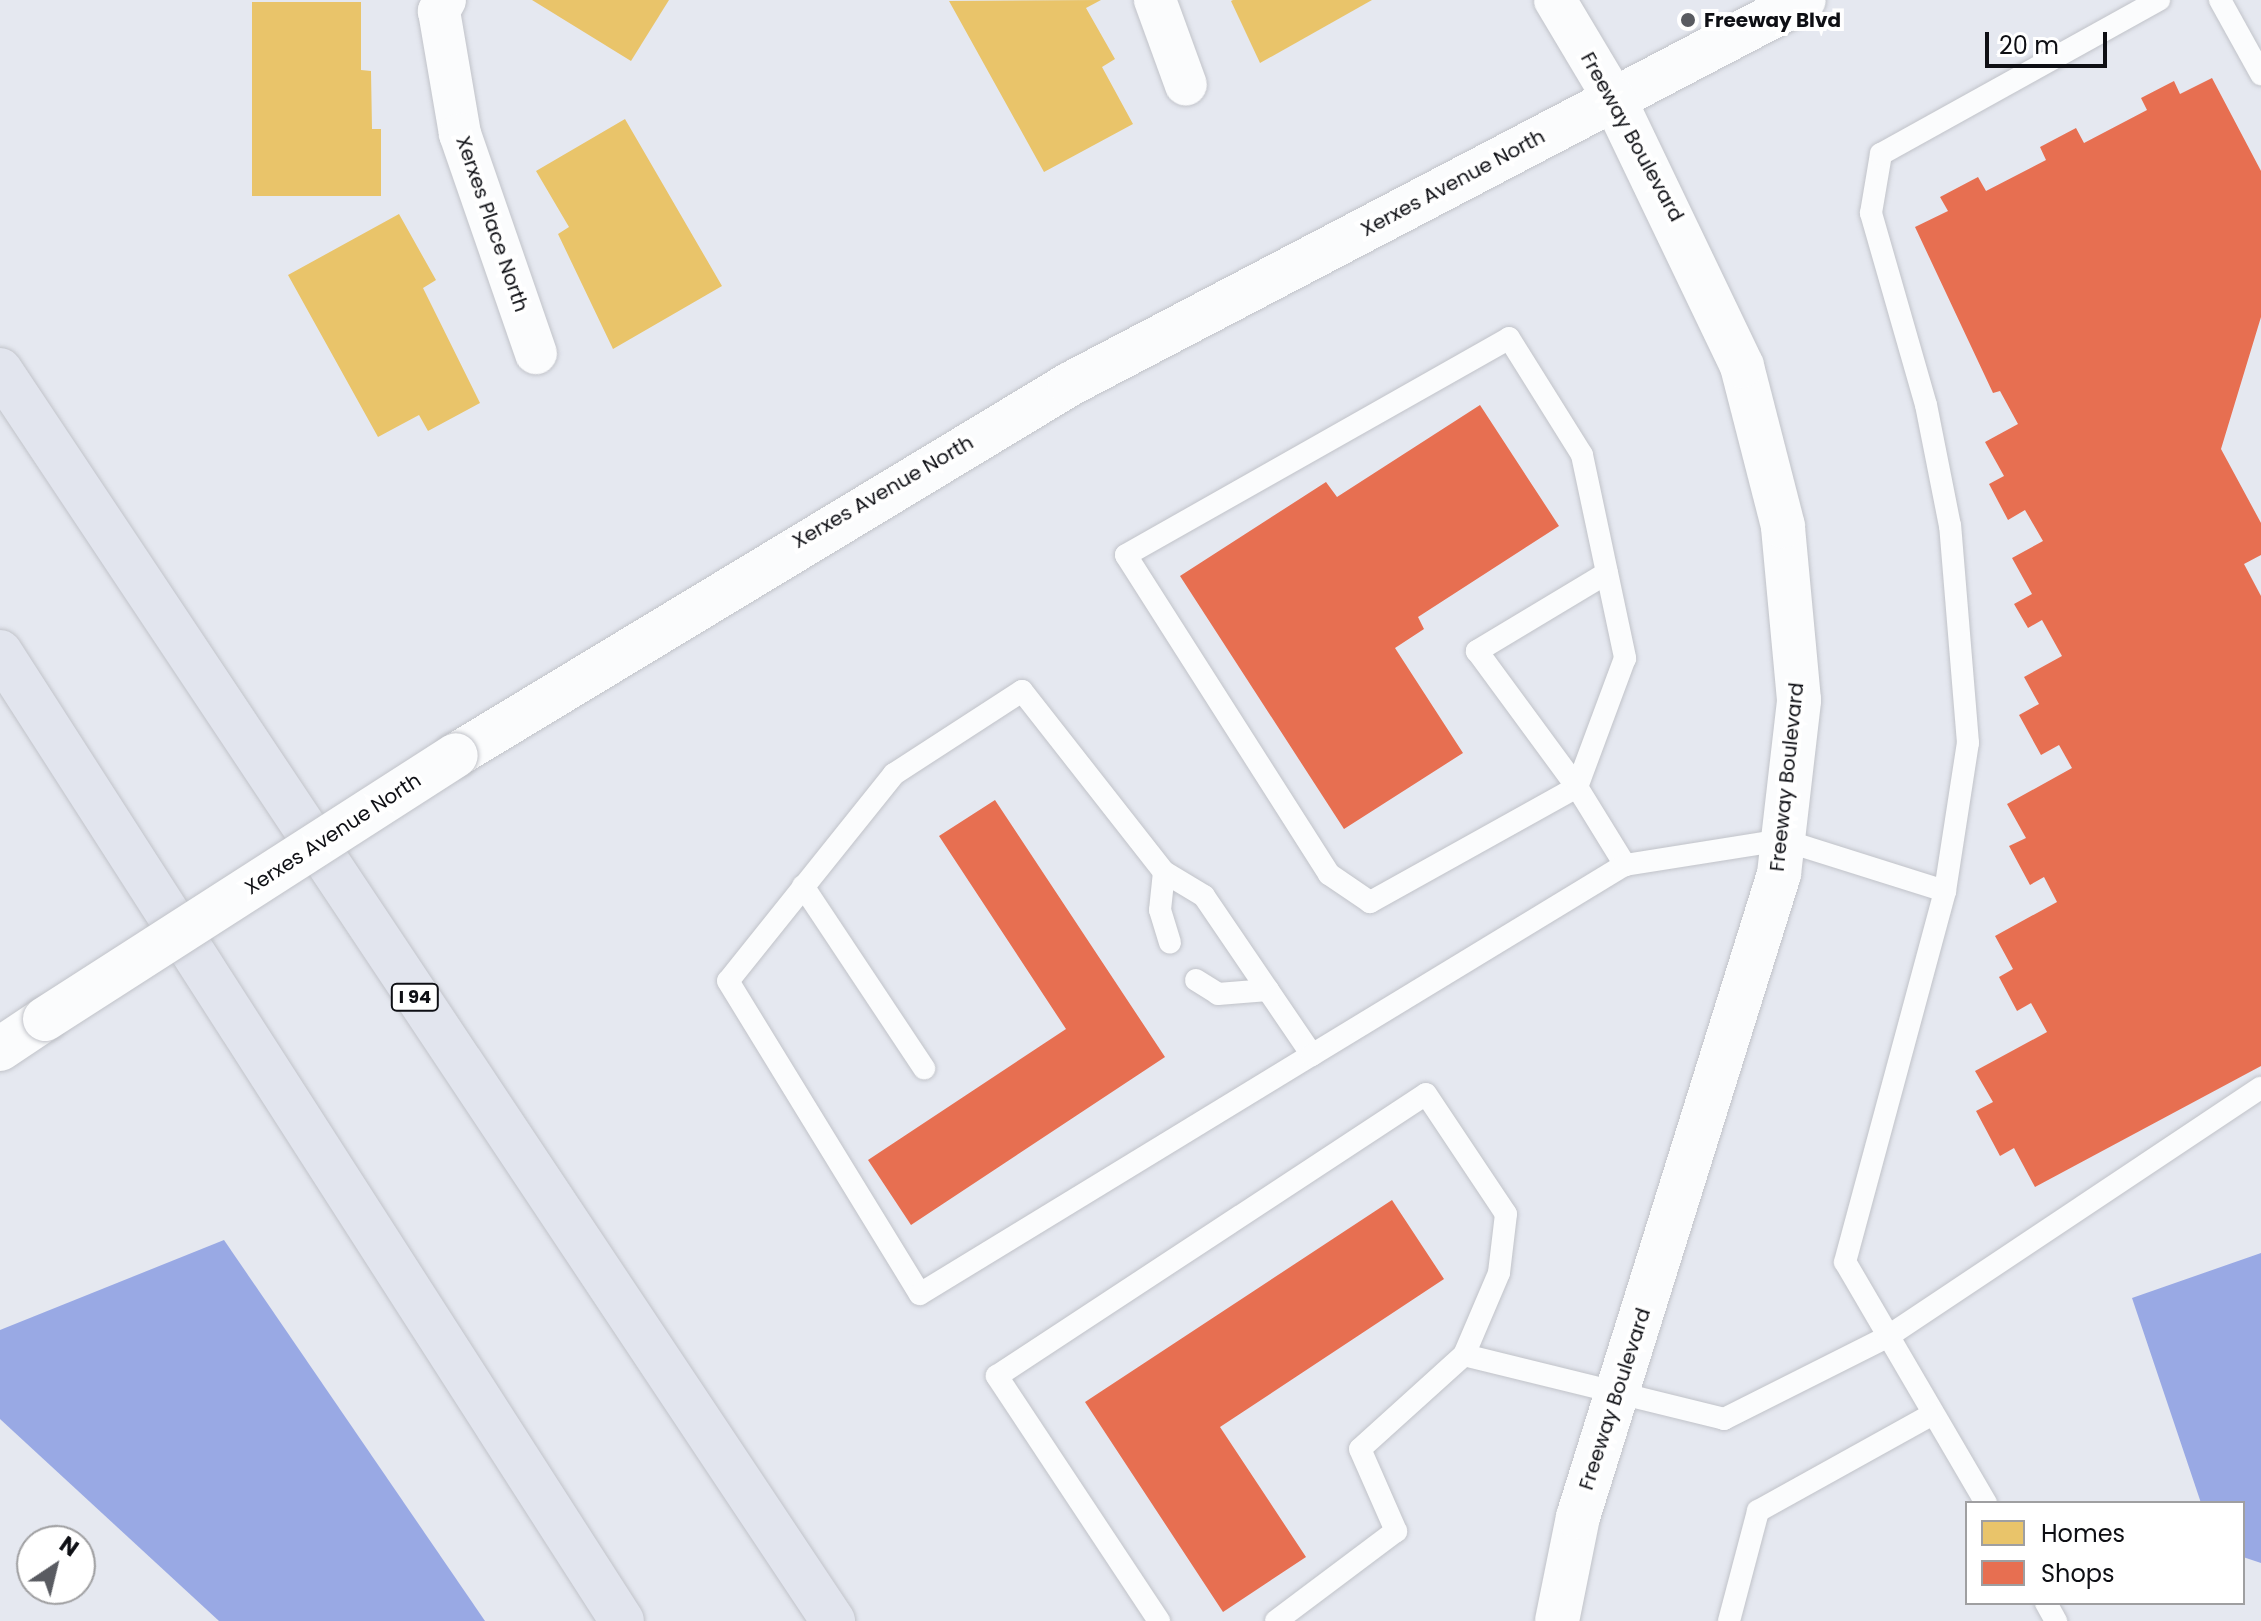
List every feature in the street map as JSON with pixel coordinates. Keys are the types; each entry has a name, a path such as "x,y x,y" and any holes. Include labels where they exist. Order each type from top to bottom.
{"highway":[{"name":"I 94","path":"0,370 833,1621"},
{"path":"0,652 622,1621"}],"street":[{"name":"Xerxes Place North","path":"445,0 439,11 460,134 536,353"},
{"path":"1155,0 1186,85"},
{"name":"Freeway Boulevard","path":"1555,0 1614,99 1707,283 1763,440 1783,526 1799,700 1783,840 1754,960 1578,1517 1557,1621"},
{"name":"Xerxes Avenue North","path":"0,1049 456,755 1070,384 1804,0"}],"lane":[{"path":"1985,1501 1845,1262 1945,891 1968,743 1951,542 1926,405 1871,213 1881,154 2159,0"},
{"path":"2220,0 2261,74"},
{"path":"1509,338 1582,455 1625,658 1577,787 1370,902 1329,874 1126,555 1509,338"},
{"path":"1607,573 1477,651 1577,787 1625,865"},
{"path":"1312,1055 1204,896 1164,872 1022,691 894,774 728,981 920,1294 1625,865 1783,840 1945,891"},
{"path":"1164,872 1160,910 1170,942"},
{"path":"803,886 924,1068"},
{"path":"1196,980 1218,994 1268,990"},
{"path":"1464,1355 1724,1419 1887,1337 2261,1088"},
{"path":"1159,1621 997,1376 1426,1094 1506,1214 1499,1273 1464,1355 1360,1449 1396,1531 1276,1621"},
{"path":"1729,1621 1758,1511 1933,1414"}],"water":[{"path":"224,1240 485,1621 219,1621 0,1419 0,1330"},
{"path":"2261,1253 2261,1563 2245,1558 2245,1501 2200,1501 2132,1298"}],"building: Homes":[{"path":"532,0 669,0 631,61"},
{"path":"1101,0 1086,8 1115,59 1102,67 1133,124 1044,172 949,1"},
{"path":"1233,0 1372,0 1260,63 1231,1"},
{"path":"252,2 361,2 361,70 371,71 372,129 381,129 381,196 252,196"},
{"path":"625,119 722,286 613,349 558,234 569,227 536,171"},
{"path":"399,214 436,280 423,288 480,403 428,431 419,415 378,437 288,275"}],"building: Shops":[{"path":"2212,78 2261,171 2261,317 2221,449 2261,523 2261,555 2244,564 2261,596 2261,1066 2035,1187 2014,1148 2000,1156 1976,1111 1993,1102 1975,1071 2047,1032 2031,1003 2017,1011 1999,977 2013,969 1995,936 2057,902 2044,877 2030,885 2009,846 2026,838 2007,804 2072,768 2059,745 2041,755 2019,715 2039,704 2024,677 2062,656 2042,620 2028,628 2014,604 2032,594 2012,558 2043,541 2025,510 2008,520 1989,484 2004,476 1985,442 2018,424 2000,391 1993,393 1915,227 1948,211 1940,197 1978,177 1986,191 2046,160 2040,147 2076,128 2084,143 2147,110 2141,98 2174,81 2180,94"},
{"path":"1480,405 1559,526 1418,617 1424,629 1395,648 1463,753 1344,829 1180,576 1326,482 1337,497"},
{"path":"995,800 1165,1057 911,1225 868,1160 1066,1029 939,836"},
{"path":"1392,1200 1444,1279 1220,1427 1306,1557 1223,1612 1085,1402"}],"place":[{"name":"Freeway Blvd","path":"1688,20"}]}
